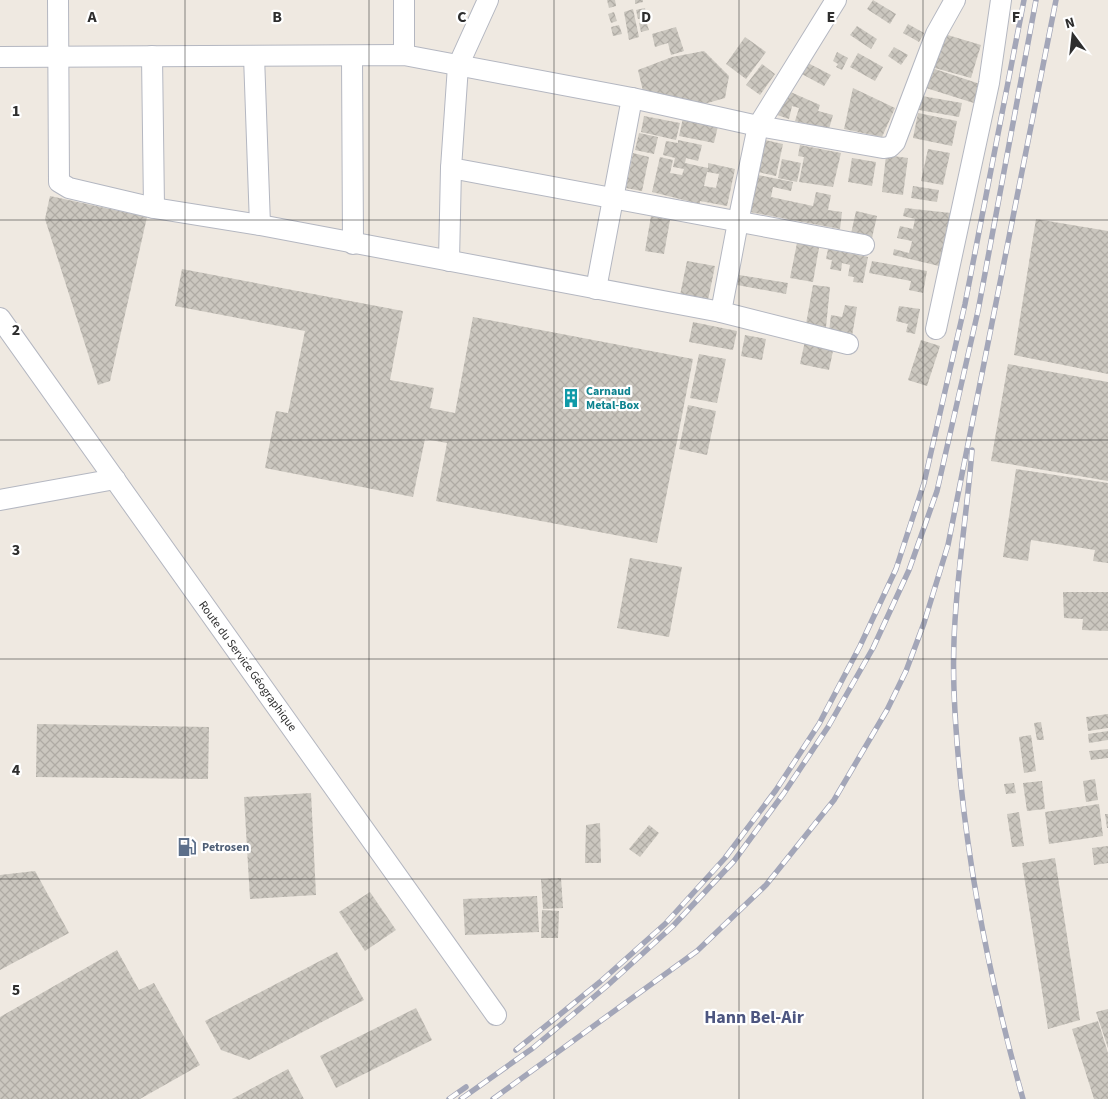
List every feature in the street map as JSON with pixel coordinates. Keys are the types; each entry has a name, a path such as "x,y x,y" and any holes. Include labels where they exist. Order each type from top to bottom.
{"street":[{"path":"58,0 59,182 69,188 154,208 721,312 848,344"},
{"path":"404,0 404,55"},
{"path":"449,261 451,168 458,66 488,0"},
{"path":"0,57 404,55 632,98 758,126 884,148 890,147 895,142 936,34 955,0"},
{"path":"936,329 989,83 1002,0"},
{"path":"721,312 758,126 828,3"},
{"path":"152,56 154,208"},
{"path":"254,56 260,226"},
{"path":"352,56 353,244"},
{"path":"596,289 632,98"},
{"path":"451,168 864,245"},
{"name":"Route du Service Géographique","path":"0,318 496,1014"},
{"path":"0,500 115,479"}],"building":[{"path":"607,0 615,0 616,6 609,8"},
{"path":"635,0 643,0 643,2 635,4"},
{"path":"873,0 896,14 890,24 867,9"},
{"path":"645,8 647,17 638,19 636,10"},
{"path":"633,9 639,37 629,40 624,12"},
{"path":"614,12 617,21 611,23 608,14"},
{"path":"646,21 649,30 641,32 639,23"},
{"path":"908,24 924,33 919,42 903,33"},
{"path":"619,25 622,34 613,36 611,27"},
{"path":"857,26 877,39 871,49 850,35"},
{"path":"676,27 684,51 671,55 668,43 655,47 652,34"},
{"path":"941,33 981,45 971,78 931,67"},
{"path":"745,37 766,52 746,79 726,64"},
{"path":"894,47 908,55 901,65 888,56"},
{"path":"704,51 729,76 725,98 704,104 675,97 653,100 643,91 638,70 672,57"},
{"path":"837,52 848,58 842,70 836,67 838,64 833,61"},
{"path":"858,53 883,67 875,81 850,67"},
{"path":"806,62 831,75 824,86 800,73"},
{"path":"762,64 775,74 760,95 746,85"},
{"path":"932,68 983,85 977,104 926,88"},
{"path":"853,88 895,108 882,137 844,129"},
{"path":"786,90 820,105 818,111 833,115 829,129 795,121 799,108 792,106 789,119 777,115"},
{"path":"922,96 962,103 959,117 919,110"},
{"path":"918,113 957,121 952,146 913,138"},
{"path":"644,116 680,123 676,140 641,132"},
{"path":"683,118 718,126 714,143 679,136"},
{"path":"639,133 658,137 654,154 635,150"},
{"path":"678,140 702,145 698,161 686,158 685,163 708,168 708,163 735,169 727,206 700,201 700,204 652,192 660,157 673,160 670,173 682,175 684,169 673,167 675,158 663,155 666,141 678,143","holes":["707,172 719,174 716,188 704,186"]},
{"path":"765,140 783,144 776,176 758,172"},
{"path":"800,145 841,153 833,187 799,182 804,157 798,156"},
{"path":"928,149 950,153 943,185 921,181"},
{"path":"633,153 649,157 642,191 626,188"},
{"path":"886,155 908,158 903,195 882,192"},
{"path":"852,158 876,162 872,186 848,182"},
{"path":"782,159 801,163 797,182 778,178"},
{"path":"758,175 793,182 791,191 773,187 771,197 813,206 816,192 831,195 828,210 842,212 840,229 750,212"},
{"path":"913,186 939,190 937,202 911,198"},
{"path":"50,196 147,217 110,381 98,385 45,219"},
{"path":"905,208 951,213 939,266 893,255 894,249 909,253 912,241 897,238 900,226 913,229 915,219 903,216"},
{"path":"856,211 877,216 872,238 851,234"},
{"path":"651,216 670,220 664,254 645,251"},
{"path":"1036,219 1108,231 1108,374 1014,355"},
{"path":"798,238 820,242 813,282 790,278"},
{"path":"828,249 868,257 863,283 853,282 854,277 848,276 850,265 842,263 841,271 830,269 832,260 826,259"},
{"path":"687,261 715,266 707,305 679,300"},
{"path":"872,261 927,271 923,293 909,290 911,281 869,273"},
{"name":"Carnaud Metal-Box","path":"182,269 403,311 390,380 434,388 430,408 455,413 473,317 693,359 657,543 436,501 447,443 425,439 413,497 265,468 276,411 288,413 305,331 175,306"},
{"path":"739,275 788,283 786,294 737,285"},
{"path":"813,285 830,287 826,327 806,324"},
{"path":"845,305 857,307 852,336 829,332 831,315 842,317"},
{"path":"899,306 920,309 915,334 906,332 908,324 896,321"},
{"path":"693,322 737,331 733,350 689,342"},
{"path":"745,335 766,339 762,360 741,356"},
{"path":"921,340 940,346 927,386 908,380"},
{"path":"805,341 834,346 829,370 800,364"},
{"path":"699,354 726,359 717,403 690,398"},
{"path":"1008,364 1108,382 1108,481 991,461"},
{"path":"688,405 716,411 707,455 679,449"},
{"path":"1016,469 1108,483 1108,563 1093,561 1095,550 1031,540 1028,561 1003,557"},
{"path":"630,558 682,567 669,637 617,628"},
{"path":"1063,592 1108,592 1108,631 1082,630 1083,619 1064,618"},
{"path":"1108,714 1108,728 1088,731 1086,717"},
{"path":"1041,722 1044,740 1037,740 1034,723"},
{"path":"37,724 209,727 208,779 36,777"},
{"path":"1108,731 1108,740 1089,743 1088,734"},
{"path":"1031,735 1036,771 1024,773 1019,737"},
{"path":"1108,749 1108,758 1091,760 1089,751"},
{"path":"1095,779 1098,800 1086,802 1083,781"},
{"path":"1042,781 1045,809 1027,811 1023,783"},
{"path":"1014,783 1016,793 1006,794 1004,784"},
{"path":"311,793 316,895 250,899 244,797"},
{"path":"1099,804 1103,836 1049,844 1045,812"},
{"path":"1019,812 1024,846 1012,847 1007,814"},
{"path":"1105,814 1108,814 1108,828 1107,828"},
{"path":"600,823 601,863 585,863 586,825"},
{"path":"649,825 659,833 640,857 629,849"},
{"path":"1108,846 1108,863 1094,865 1092,848"},
{"path":"1055,858 1080,1020 1048,1029 1022,863"},
{"path":"35,871 69,933 0,970 0,875"},
{"path":"561,878 563,908 543,909 541,879"},
{"path":"370,892 396,930 365,951 339,912"},
{"path":"537,896 539,932 465,935 463,899"},
{"path":"542,910 559,911 558,938 541,938"},
{"path":"117,950 139,990 154,983 200,1065 140,1099 0,1099 0,1017"},
{"path":"337,952 364,1000 249,1060 221,1050 205,1021"},
{"path":"416,1008 432,1040 336,1088 320,1056"},
{"path":"1108,1009 1108,1048 1096,1012"},
{"path":"1098,1021 1108,1053 1108,1099 1094,1099 1072,1029"},
{"path":"288,1069 304,1099 232,1099"}],"railway":[{"path":"516,1050 600,982 665,924 725,858 776,790 819,724 860,646 896,569 924,483 965,304 1024,0"},
{"path":"461,1099 533,1048 608,985 673,926 734,861 784,793 828,727 873,648 909,570 937,491 978,311 1036,0"},
{"path":"493,1099 697,951 766,885 834,800 887,710 906,671 924,623 948,545 1056,0"},
{"path":"972,450 955,617 954,677 956,731 971,865 985,944 1023,1099"},
{"path":"449,1099 466,1087"}],"place":[{"name":"Carnaud Metal-Box","path":"571,398"},
{"name":"Petrosen","path":"187,847"}],"district":[{"name":"Hann Bel-Air","path":"754,1017"}]}
